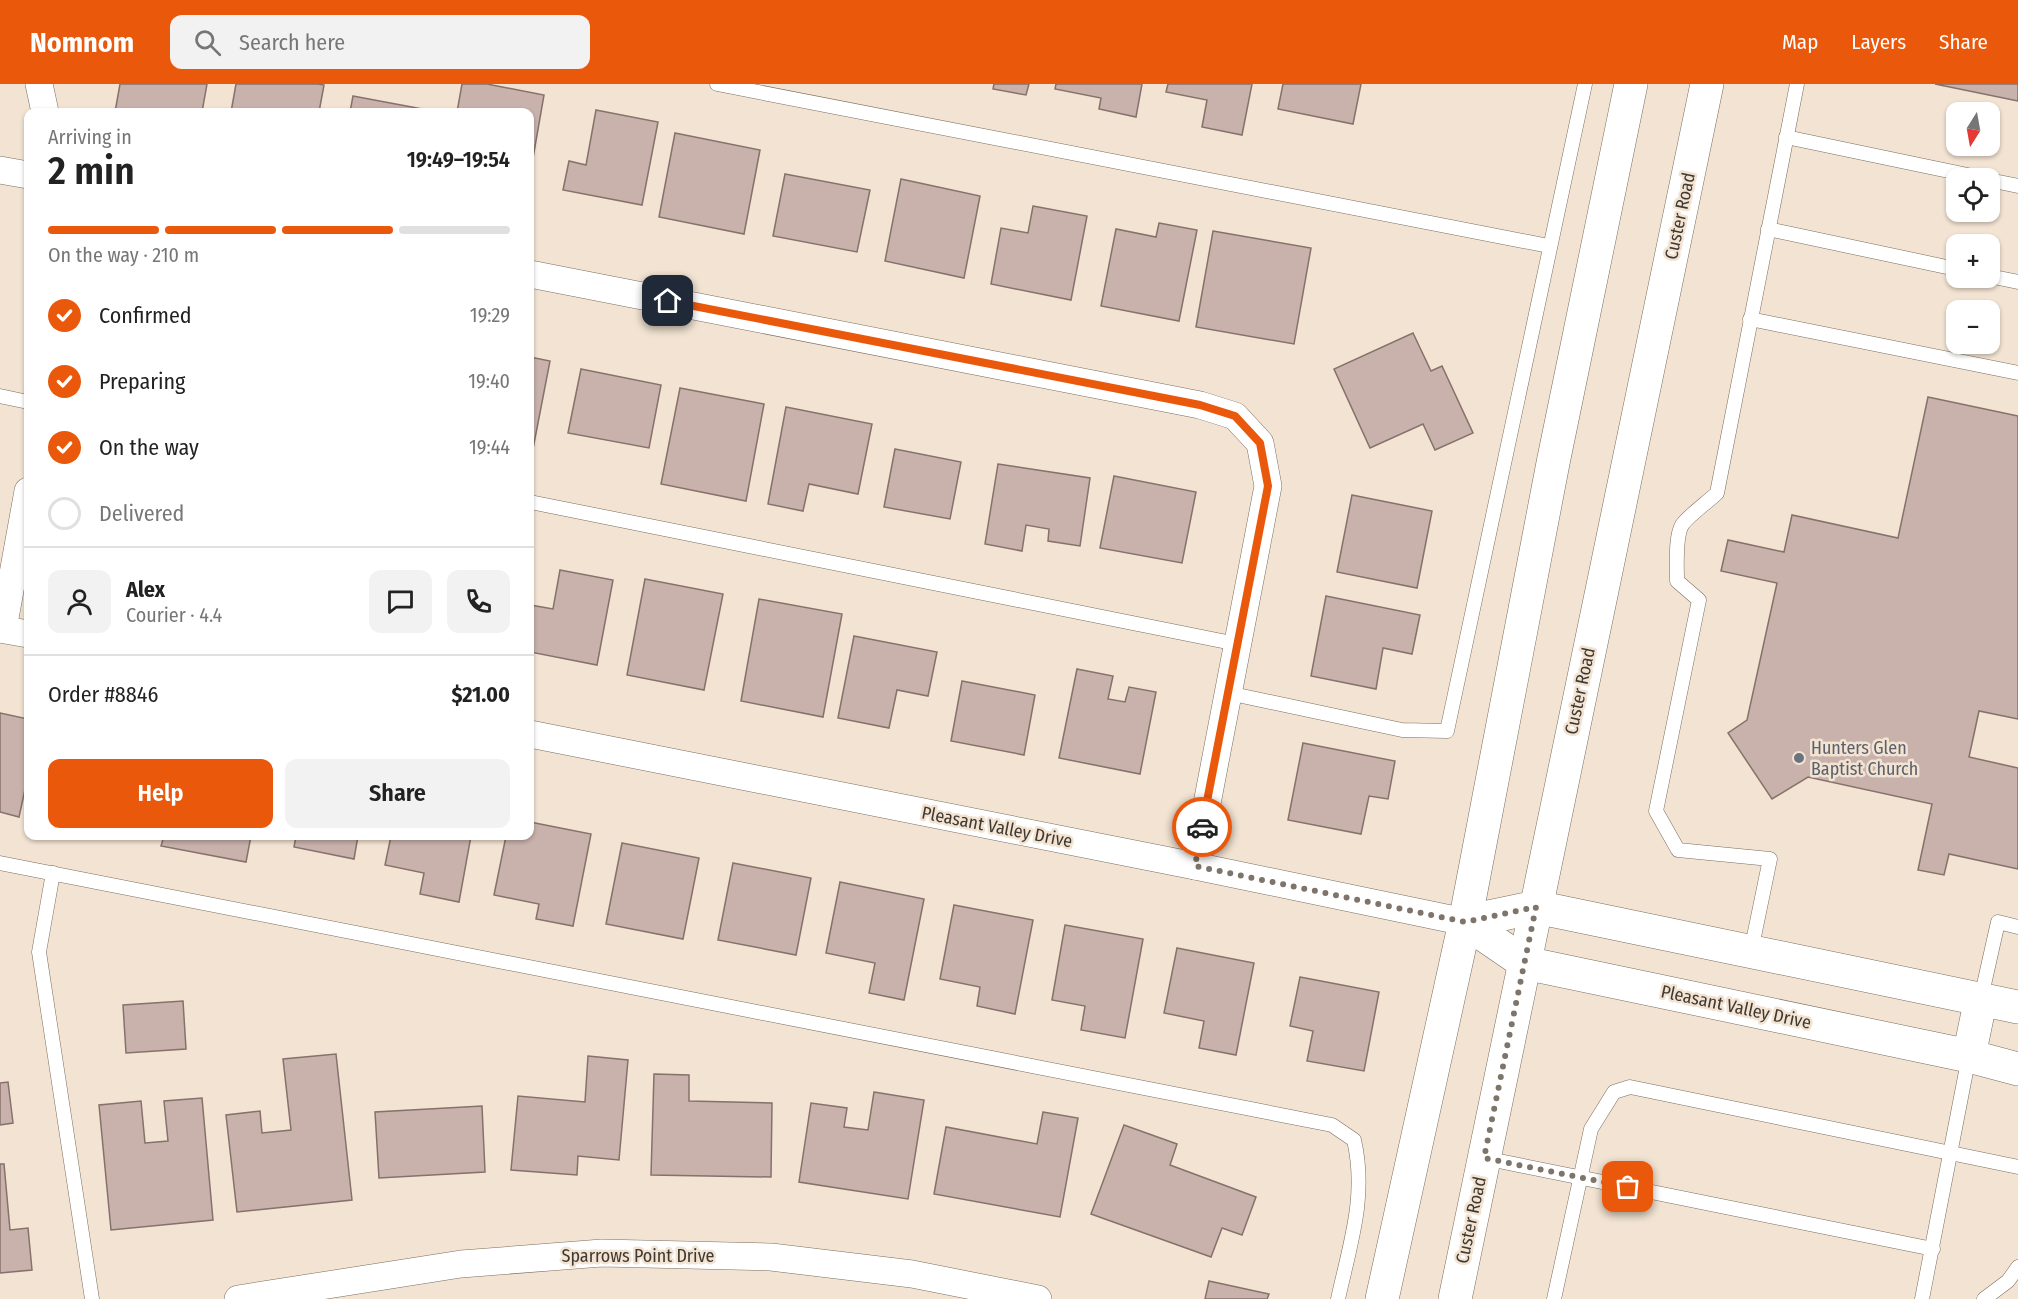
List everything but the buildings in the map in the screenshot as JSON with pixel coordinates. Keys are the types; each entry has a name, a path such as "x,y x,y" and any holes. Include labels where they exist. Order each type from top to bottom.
{"main road":[{"path":"1382,1299 1465,922 1553,463 1631,84"},
{"name":"Custer Road","path":"1455,1299 1707,84"},
{"name":"Pleasant Valley Drive","path":"1465,922 1536,907 2018,1007"},
{"name":"Pleasant Valley Drive","path":"1465,922 1525,963 1969,1056 2018,1069"},
{"path":"1969,1056 1981,998"}],"street":[{"path":"39,84 44,108"},
{"path":"0,170 24,174"},
{"path":"534,275 1200,405 1235,416 1260,443 1268,486 1195,866"},
{"path":"10,631 24,522"},
{"name":"Pleasant Valley Drive","path":"534,735 1465,922"},
{"name":"Sparrows Point Drive","path":"238,1299 461,1264 602,1253 771,1257 912,1274 1038,1299"}],"lane":[{"path":"717,84 1549,246"},
{"path":"1228,693 1402,730 1447,731 1585,84"},
{"path":"1751,951 1770,859 1678,850 1656,810 1699,600 1677,581 1679,538 1682,525 1717,493 1797,84"},
{"path":"1786,137 1946,170"},
{"path":"2000,182 2018,186"},
{"path":"1768,230 1946,267"},
{"path":"2000,278 2018,282"},
{"path":"1750,319 2018,373"},
{"path":"0,396 24,401"},
{"path":"534,503 1238,644"},
{"path":"0,863 1332,1125 1354,1140 1360,1163 1359,1202 1338,1299"},
{"path":"53,873 39,952 92,1299"},
{"path":"1981,998 1998,922 2018,927"},
{"path":"1922,1299 1969,1056"},
{"path":"1554,1299 1591,1130 1614,1092 1630,1087 2018,1167"},
{"path":"1484,1158 1933,1249"},
{"path":"1984,1299 2008,1281 2018,1267"}],"way so far":[{"path":"1202,827 1195,866 1465,922 1536,907 1484,1158 1628,1187"}],"place":[{"name":"Hunters Glen Baptist Church","path":"1799,758"}],"route":[{"path":"668,301 1200,405 1235,416 1260,443 1268,486 1202,827"}]}
